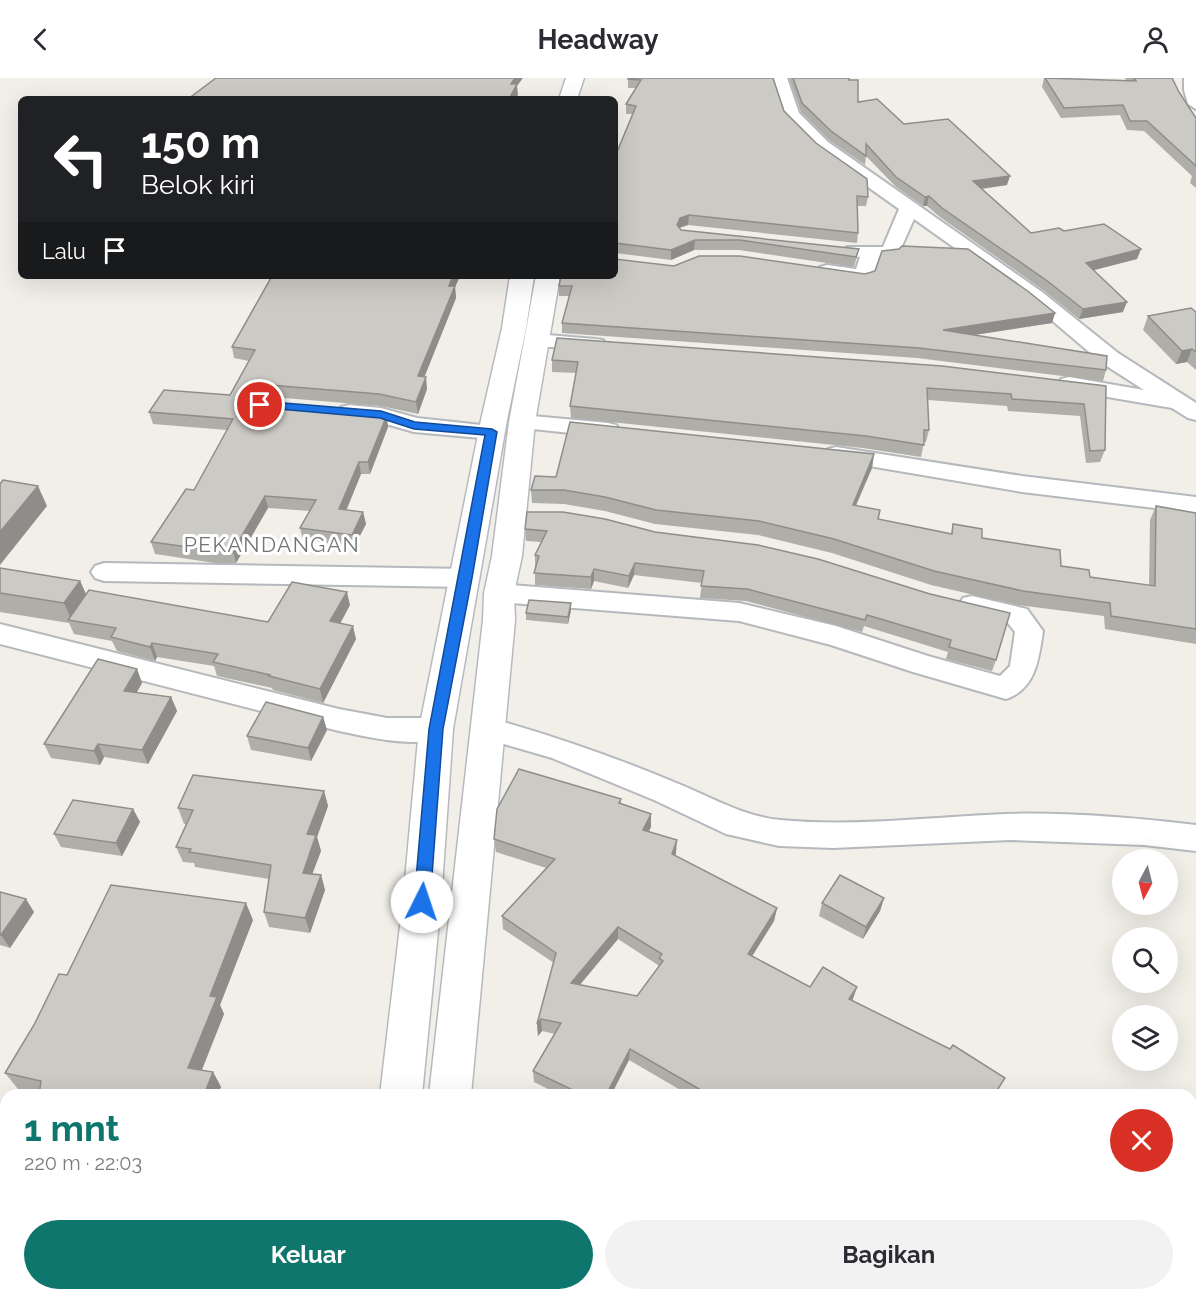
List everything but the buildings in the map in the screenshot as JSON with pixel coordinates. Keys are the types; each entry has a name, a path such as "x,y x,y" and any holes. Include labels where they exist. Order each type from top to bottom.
{"main road":[{"path":"569,96 576,78"},
{"path":"451,1089 486,728 499,620 499,593 507,556 521,514 507,427 514,328 522,279"},
{"path":"402,1089 422,902 436,729 452,578 536,340 547,279"},
{"path":"436,729 486,728"}],"street":[{"path":"779,78 791,115 822,146 1035,296 1110,358 1187,408"},
{"path":"1192,78 1192,90 1196,104"},
{"path":"838,249 890,253 909,208"},
{"path":"807,268 864,276 871,253"},
{"path":"536,340 610,346"},
{"path":"1045,381 1123,392 1187,408"},
{"path":"326,410 381,415 414,425 442,429 507,427 626,431"},
{"path":"818,452 863,457 1022,484 1196,505"},
{"path":"104,572 452,578"},
{"path":"499,593 739,612 836,636 923,665 1005,688 1023,669 1029,631 1017,616 949,600"},
{"path":"0,634 339,720 387,729 436,729"},
{"path":"486,728 560,749 664,791 736,825 779,833 832,835 1010,827 1144,832 1196,838"}],"district":[{"name":"PEKANDANGAN","path":"272,544"}],"route":[{"path":"260,405 381,415 414,425 492,432 436,729 422,902"}]}
